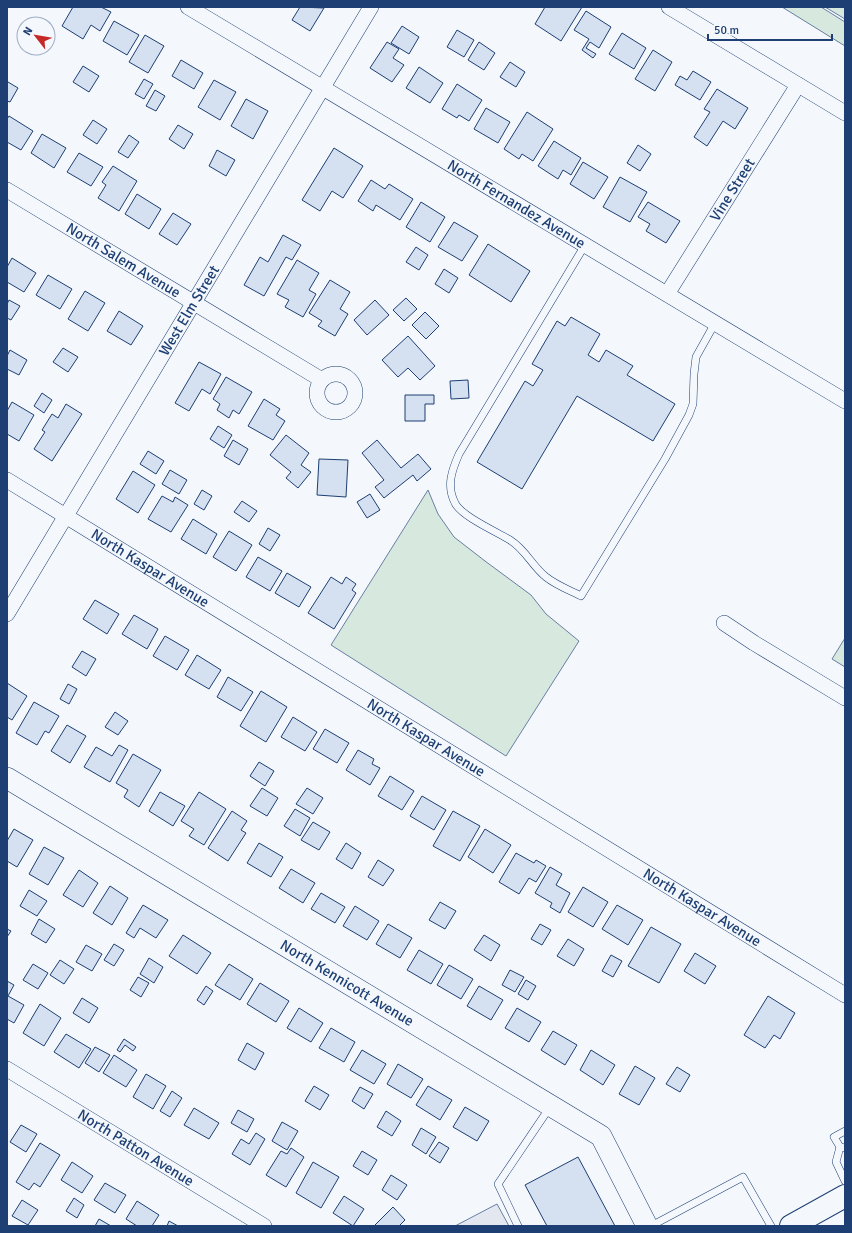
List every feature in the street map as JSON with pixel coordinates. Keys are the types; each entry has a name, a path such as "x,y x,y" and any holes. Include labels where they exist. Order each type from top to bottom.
{"main road":[{"path":"791,1226 845,1196"}],"street":[{"name":"North Fernandez Avenue","path":"188,7 845,401"},
{"name":"West Elm Street","path":"7,614 371,7"},
{"path":"669,7 845,113"},
{"name":"Vine Street","path":"667,294 798,85"},
{"name":"North Salem Avenue","path":"7,190 322,380"},
{"name":"North Kaspar Avenue","path":"7,480 845,995"},
{"path":"724,623 845,698"},
{"name":"North Kennicott Avenue","path":"7,778 601,1136 646,1226"},
{"name":"North Patton Avenue","path":"7,1069 264,1226"}],"lane":[{"path":"585,245 459,454 451,472 451,495 455,505 462,512 512,540 524,550 545,576 557,585 581,596 665,459 692,410 696,357 715,323"},
{"path":"518,1226 498,1184 550,1106"},
{"path":"845,1131 834,1137 842,1148 836,1162 845,1181"},
{"path":"651,1226 743,1177 771,1226"}],"shaded area":[{"path":"782,7 821,7 845,22 845,46"},
{"path":"825,7 845,7 845,19"},
{"path":"428,490 438,514 454,537 531,595 546,614 579,641 506,756 331,645"},
{"path":"845,638 845,667 832,659"},
{"path":"497,1204 509,1226 455,1226"}],"building":[{"path":"73,7 101,7 111,12 100,31 91,25 83,39 62,26"},
{"path":"300,7 324,8 310,31 292,20"},
{"path":"545,7 582,7 561,41 535,24"},
{"path":"586,11 611,27 599,48 590,42 586,48 596,54 593,58 582,50 589,39 574,30"},
{"path":"114,21 139,35 127,55 103,41"},
{"path":"402,26 419,37 409,54 391,43"},
{"path":"457,30 474,40 464,57 447,47"},
{"path":"622,33 646,48 634,69 609,54"},
{"path":"145,35 164,46 148,73 129,62"},
{"path":"387,42 399,49 393,58 404,65 392,82 370,68"},
{"path":"479,42 495,53 484,70 468,60"},
{"path":"653,50 672,62 655,91 635,79"},
{"path":"181,60 203,73 194,89 172,76"},
{"path":"510,62 525,72 516,87 500,77"},
{"path":"83,66 99,76 89,92 73,82"},
{"path":"419,67 443,83 430,103 406,88"},
{"path":"693,71 711,82 700,100 675,85 680,76 687,80"},
{"path":"144,79 153,84 144,99 135,94"},
{"path":"214,80 236,92 220,120 198,107"},
{"path":"8,82 18,88 10,102 7,101"},
{"path":"457,84 482,100 469,121 459,115 457,118 442,109"},
{"path":"717,89 748,108 735,129 723,121 707,146 694,137 710,112 704,109"},
{"path":"155,90 165,96 156,111 146,106"},
{"path":"246,99 268,111 253,139 231,126"},
{"path":"486,108 510,122 498,143 474,129"},
{"path":"527,112 553,129 533,161 522,154 519,159 504,149"},
{"path":"9,116 33,131 21,150 7,142 7,119"},
{"path":"93,120 107,129 97,144 83,135"},
{"path":"178,125 193,134 184,149 169,139"},
{"path":"42,134 66,148 54,168 31,153"},
{"path":"129,135 139,142 128,158 118,152"},
{"path":"554,141 581,158 571,175 563,170 558,179 538,166"},
{"path":"638,145 651,154 640,171 627,163"},
{"path":"334,148 363,166 343,198 332,191 320,211 302,200"},
{"path":"217,150 235,160 226,176 209,166"},
{"path":"79,153 103,167 91,186 67,172"},
{"path":"583,162 608,177 594,199 570,184"},
{"path":"113,166 137,181 119,211 98,198 106,185 102,182"},
{"path":"620,177 647,192 630,222 603,207"},
{"path":"371,180 385,189 389,184 413,199 400,220 376,205 373,211 358,201"},
{"path":"137,194 161,209 149,229 125,214"},
{"path":"421,202 445,217 430,242 406,227"},
{"path":"648,202 680,221 666,243 646,231 650,224 638,217"},
{"path":"173,213 191,224 177,245 159,234"},
{"path":"454,222 478,236 462,261 438,247"},
{"path":"283,235 301,245 292,260 286,257 264,296 244,285 260,257 268,262"},
{"path":"488,244 530,271 511,302 469,275"},
{"path":"416,247 428,255 419,270 406,262"},
{"path":"12,258 36,273 24,292 7,282 7,267"},
{"path":"297,260 319,273 309,290 316,294 303,317 285,307 289,300 277,294"},
{"path":"444,269 458,278 449,293 435,284"},
{"path":"48,275 72,289 60,309 36,295"},
{"path":"330,280 350,292 340,309 348,314 335,336 318,326 322,321 309,313"},
{"path":"85,291 105,303 88,331 68,319"},
{"path":"406,298 417,309 404,321 393,310"},
{"path":"9,300 20,306 11,320 7,318 7,304"},
{"path":"375,300 389,315 367,335 354,320"},
{"path":"119,311 143,326 131,345 107,331"},
{"path":"425,312 439,326 426,339 412,325"},
{"path":"571,317 600,334 588,355 599,362 606,350 633,366 627,375 675,404 653,441 577,396 522,489 477,462 525,381 533,386 543,370 532,364 557,321 565,326"},
{"path":"408,336 435,366 420,380 408,368 398,377 382,360"},
{"path":"63,348 78,357 68,372 53,362"},
{"path":"10,350 27,360 19,375 7,369 7,356"},
{"path":"199,362 221,374 210,394 202,389 189,411 175,403"},
{"path":"226,377 252,392 239,414 233,410 229,418 217,410 220,404 213,399"},
{"path":"468,380 469,398 451,399 450,381"},
{"path":"42,393 52,400 44,413 34,406"},
{"path":"405,395 434,395 434,404 425,404 425,421 405,421"},
{"path":"264,399 280,409 276,415 285,421 273,440 248,426"},
{"path":"12,402 34,415 19,441 7,434 7,411"},
{"path":"66,404 82,414 52,461 34,449 45,432 42,430 52,414 58,418"},
{"path":"218,426 232,435 224,448 210,439"},
{"path":"286,435 309,453 301,465 311,472 298,488 286,478 291,472 270,455"},
{"path":"233,440 248,449 239,465 224,456"},
{"path":"377,440 401,468 418,454 431,469 417,481 413,475 384,498 375,487 384,480 362,453"},
{"path":"148,451 164,461 156,474 140,464"},
{"path":"319,459 348,460 346,497 317,495"},
{"path":"170,470 187,480 179,494 162,484"},
{"path":"133,471 155,485 138,513 116,499"},
{"path":"202,490 212,496 204,510 194,504"},
{"path":"370,494 380,510 367,518 357,502"},
{"path":"162,496 173,502 175,497 188,505 171,532 148,519"},
{"path":"242,501 257,511 249,522 234,512"},
{"path":"193,519 217,534 206,554 181,539"},
{"path":"268,528 280,535 270,551 259,544"},
{"path":"229,531 252,545 236,571 213,557"},
{"path":"258,557 282,571 270,591 246,577"},
{"path":"287,573 311,587 299,607 275,593"},
{"path":"331,577 342,584 346,577 356,584 352,590 356,593 334,629 308,613"},
{"path":"95,600 119,614 107,634 83,619"},
{"path":"134,615 158,629 147,649 122,634"},
{"path":"165,636 189,650 177,670 153,656"},
{"path":"82,651 96,659 86,676 72,667"},
{"path":"197,655 221,670 209,689 185,675"},
{"path":"228,677 253,692 241,711 217,697"},
{"path":"7,683 27,696 12,720 7,717"},
{"path":"68,684 77,689 69,704 60,699"},
{"path":"261,691 287,707 266,742 240,726"},
{"path":"34,702 59,716 49,733 45,731 37,745 16,733"},
{"path":"115,712 128,721 118,735 105,727"},
{"path":"293,717 317,732 305,751 281,737"},
{"path":"67,725 86,736 70,763 51,751"},
{"path":"325,729 349,743 337,763 313,749"},
{"path":"119,745 128,750 110,782 84,767 96,747 112,756"},
{"path":"358,750 374,759 372,764 380,768 370,785 346,770"},
{"path":"133,754 161,770 139,807 124,797 128,790 116,783"},
{"path":"259,762 274,771 265,786 250,776"},
{"path":"390,776 414,791 402,810 378,796"},
{"path":"262,788 278,798 267,816 250,806"},
{"path":"307,788 323,798 313,814 296,804"},
{"path":"160,792 185,806 173,826 149,811"},
{"path":"199,792 226,809 204,845 189,836 194,829 181,821"},
{"path":"422,796 446,810 434,830 410,816"},
{"path":"295,809 310,818 300,836 284,826"},
{"path":"232,811 247,821 241,830 246,833 228,861 208,848"},
{"path":"453,811 480,826 460,861 433,846"},
{"path":"313,822 330,832 319,850 301,840"},
{"path":"14,829 33,840 17,867 7,861 7,841"},
{"path":"485,829 511,845 493,873 468,857"},
{"path":"259,843 283,857 271,877 247,863"},
{"path":"346,843 361,853 352,869 336,859"},
{"path":"44,847 64,858 48,885 29,874"},
{"path":"516,853 534,863 536,860 546,866 536,882 529,878 519,894 499,882"},
{"path":"378,860 394,870 383,886 368,877"},
{"path":"550,867 562,874 556,885 570,893 560,913 550,907 552,903 535,893"},
{"path":"291,869 315,883 303,903 279,888"},
{"path":"79,870 98,883 83,907 63,895"},
{"path":"110,886 128,898 112,925 93,913"},
{"path":"583,887 608,902 593,927 568,912"},
{"path":"29,890 47,901 37,916 20,906"},
{"path":"321,893 345,907 335,923 311,909"},
{"path":"440,902 456,911 445,929 429,920"},
{"path":"143,905 168,920 156,938 140,928 134,938 126,933"},
{"path":"617,905 643,920 628,945 602,929"},
{"path":"355,906 379,921 367,940 343,926"},
{"path":"39,919 55,929 46,943 31,934"},
{"path":"388,924 412,938 400,958 376,944"},
{"path":"540,924 551,930 542,945 531,939"},
{"path":"651,927 681,944 659,983 628,966"},
{"path":"7,929 11,931 7,937"},
{"path":"183,935 211,953 197,974 169,956"},
{"path":"484,935 500,945 491,961 474,950"},
{"path":"568,939 584,949 574,966 557,956"},
{"path":"114,944 124,950 114,966 104,960"},
{"path":"86,945 102,954 92,971 76,962"},
{"path":"419,950 443,964 431,984 407,970"},
{"path":"695,953 716,966 705,984 684,971"},
{"path":"611,955 622,961 613,977 602,971"},
{"path":"149,958 163,967 154,983 140,974"},
{"path":"60,960 74,969 64,984 50,975"},
{"path":"33,964 48,973 38,989 23,980"},
{"path":"229,964 253,979 240,1000 215,985"},
{"path":"449,965 473,979 461,999 437,985"},
{"path":"510,970 524,977 515,992 502,985"},
{"path":"138,977 149,983 141,997 130,990"},
{"path":"526,980 536,986 528,1000 518,994"},
{"path":"7,981 14,985 8,996 24,1005 14,1023 7,1019"},
{"path":"260,983 289,1001 276,1022 247,1004"},
{"path":"206,986 213,991 204,1005 197,1000"},
{"path":"479,986 503,1000 491,1020 467,1006"},
{"path":"768,996 795,1013 780,1039 774,1035 765,1048 744,1035"},
{"path":"82,998 98,1008 89,1023 73,1013"},
{"path":"40,1004 61,1018 44,1046 23,1033"},
{"path":"299,1008 323,1023 311,1042 287,1028"},
{"path":"517,1008 541,1022 529,1042 505,1028"},
{"path":"331,1028 355,1042 344,1062 319,1048"},
{"path":"553,1031 577,1045 565,1065 541,1050"},
{"path":"66,1034 91,1049 79,1068 54,1052"},
{"path":"124,1039 136,1047 133,1051 125,1045 120,1052 117,1050"},
{"path":"247,1043 264,1053 255,1070 238,1060"},
{"path":"95,1047 110,1055 99,1072 85,1063"},
{"path":"362,1050 386,1064 374,1084 350,1070"},
{"path":"591,1050 615,1065 603,1085 580,1070"},
{"path":"114,1055 137,1070 126,1087 103,1073"},
{"path":"398,1064 423,1079 411,1098 387,1084"},
{"path":"635,1066 655,1078 639,1105 619,1094"},
{"path":"677,1067 690,1075 680,1092 666,1084"},
{"path":"146,1074 166,1086 153,1109 133,1097"},
{"path":"314,1086 329,1095 320,1110 305,1101"},
{"path":"428,1086 452,1100 440,1120 416,1105"},
{"path":"360,1087 373,1094 364,1109 352,1101"},
{"path":"172,1091 182,1098 170,1117 160,1111"},
{"path":"465,1107 489,1121 477,1141 453,1127"},
{"path":"194,1108 219,1123 209,1139 184,1125"},
{"path":"238,1110 254,1119 247,1132 231,1123"},
{"path":"386,1111 401,1121 392,1136 377,1127"},
{"path":"282,1122 298,1131 287,1150 272,1141"},
{"path":"21,1125 37,1134 26,1152 10,1142"},
{"path":"421,1128 436,1137 426,1154 412,1145"},
{"path":"256,1133 265,1139 250,1165 232,1154 241,1139 249,1144"},
{"path":"439,1142 449,1148 440,1163 429,1156"},
{"path":"40,1143 60,1155 40,1187 34,1183 29,1190 16,1182"},
{"path":"291,1148 304,1157 286,1187 266,1175 281,1151 287,1154"},
{"path":"362,1151 377,1160 368,1175 353,1166"},
{"path":"578,1157 615,1226 547,1226 525,1185"},
{"path":"72,1162 93,1176 82,1193 61,1180"},
{"path":"313,1162 339,1177 321,1208 296,1193"},
{"path":"391,1175 407,1185 397,1200 382,1190"},
{"path":"105,1183 126,1195 115,1213 94,1200"},
{"path":"344,1196 364,1209 353,1226 333,1213"},
{"path":"74,1198 84,1205 77,1218 66,1211"},
{"path":"22,1200 38,1210 28,1225 12,1216"},
{"path":"137,1201 159,1215 152,1226 137,1226 126,1219"},
{"path":"393,1207 405,1220 399,1226 374,1226"},
{"path":"99,1219 111,1226 95,1226"},
{"path":"169,1221 178,1226 167,1226"}]}
